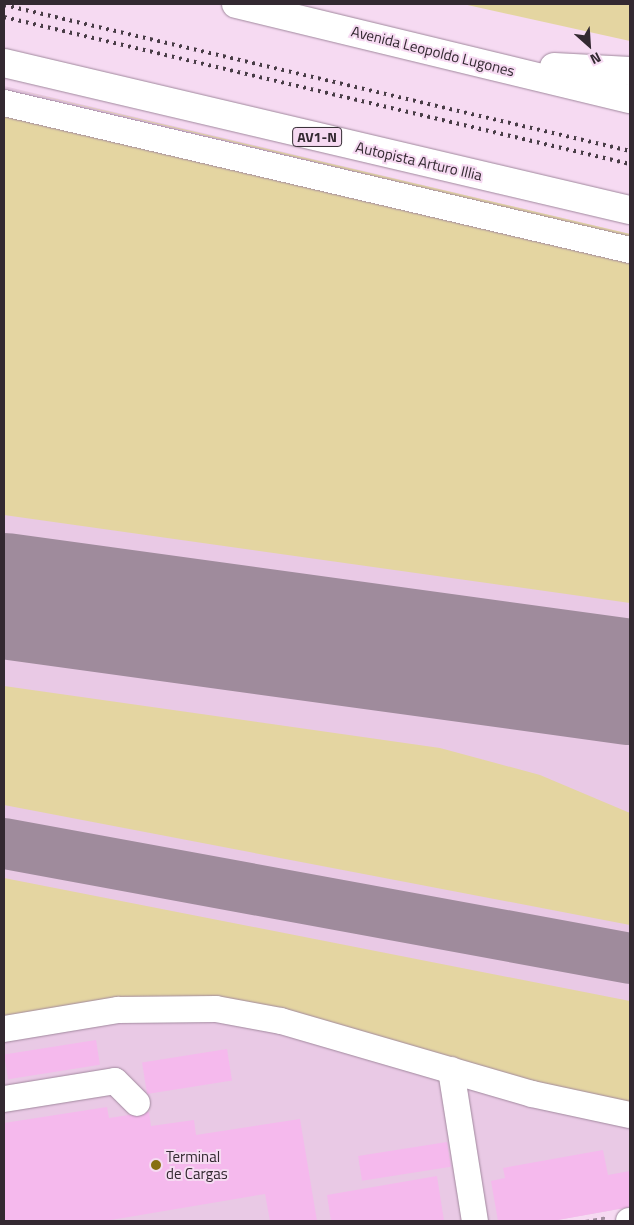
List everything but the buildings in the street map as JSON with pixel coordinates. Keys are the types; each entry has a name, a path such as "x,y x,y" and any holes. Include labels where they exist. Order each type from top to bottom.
{"highway":[{"name":"Avenida Leopoldo Lugones","path":"236,4 630,99"},
{"name":"Autopista Arturo Illia","path":"4,63 630,210"},
{"path":"484,64 630,71"}],"lane":[{"path":"4,103 630,250"},
{"path":"4,1029 118,1010 216,1009 281,1021 451,1070 630,1115"},
{"path":"451,1070 475,1221"},
{"path":"4,1099 115,1081 137,1103"}],"shaded area":[{"path":"463,4 630,4 630,41"},
{"path":"4,86 630,234 630,1207 552,1221 4,1221"},
{"path":"4,87 630,234 630,237 493,205"},
{"path":"4,114 630,261 630,603 4,515"},
{"path":"4,686 440,748 540,775 630,813 630,925 4,805"},
{"path":"4,878 630,1001 630,1105 196,998 129,997 4,1017"}],"taxiway":[{"path":"4,843 630,958"}],"runway":[{"path":"4,596 630,682"}],"railway":[{"path":"4,5 630,151"},
{"path":"4,17 630,164"}],"place":[{"name":"Terminal de Cargas","path":"156,1165"}]}
